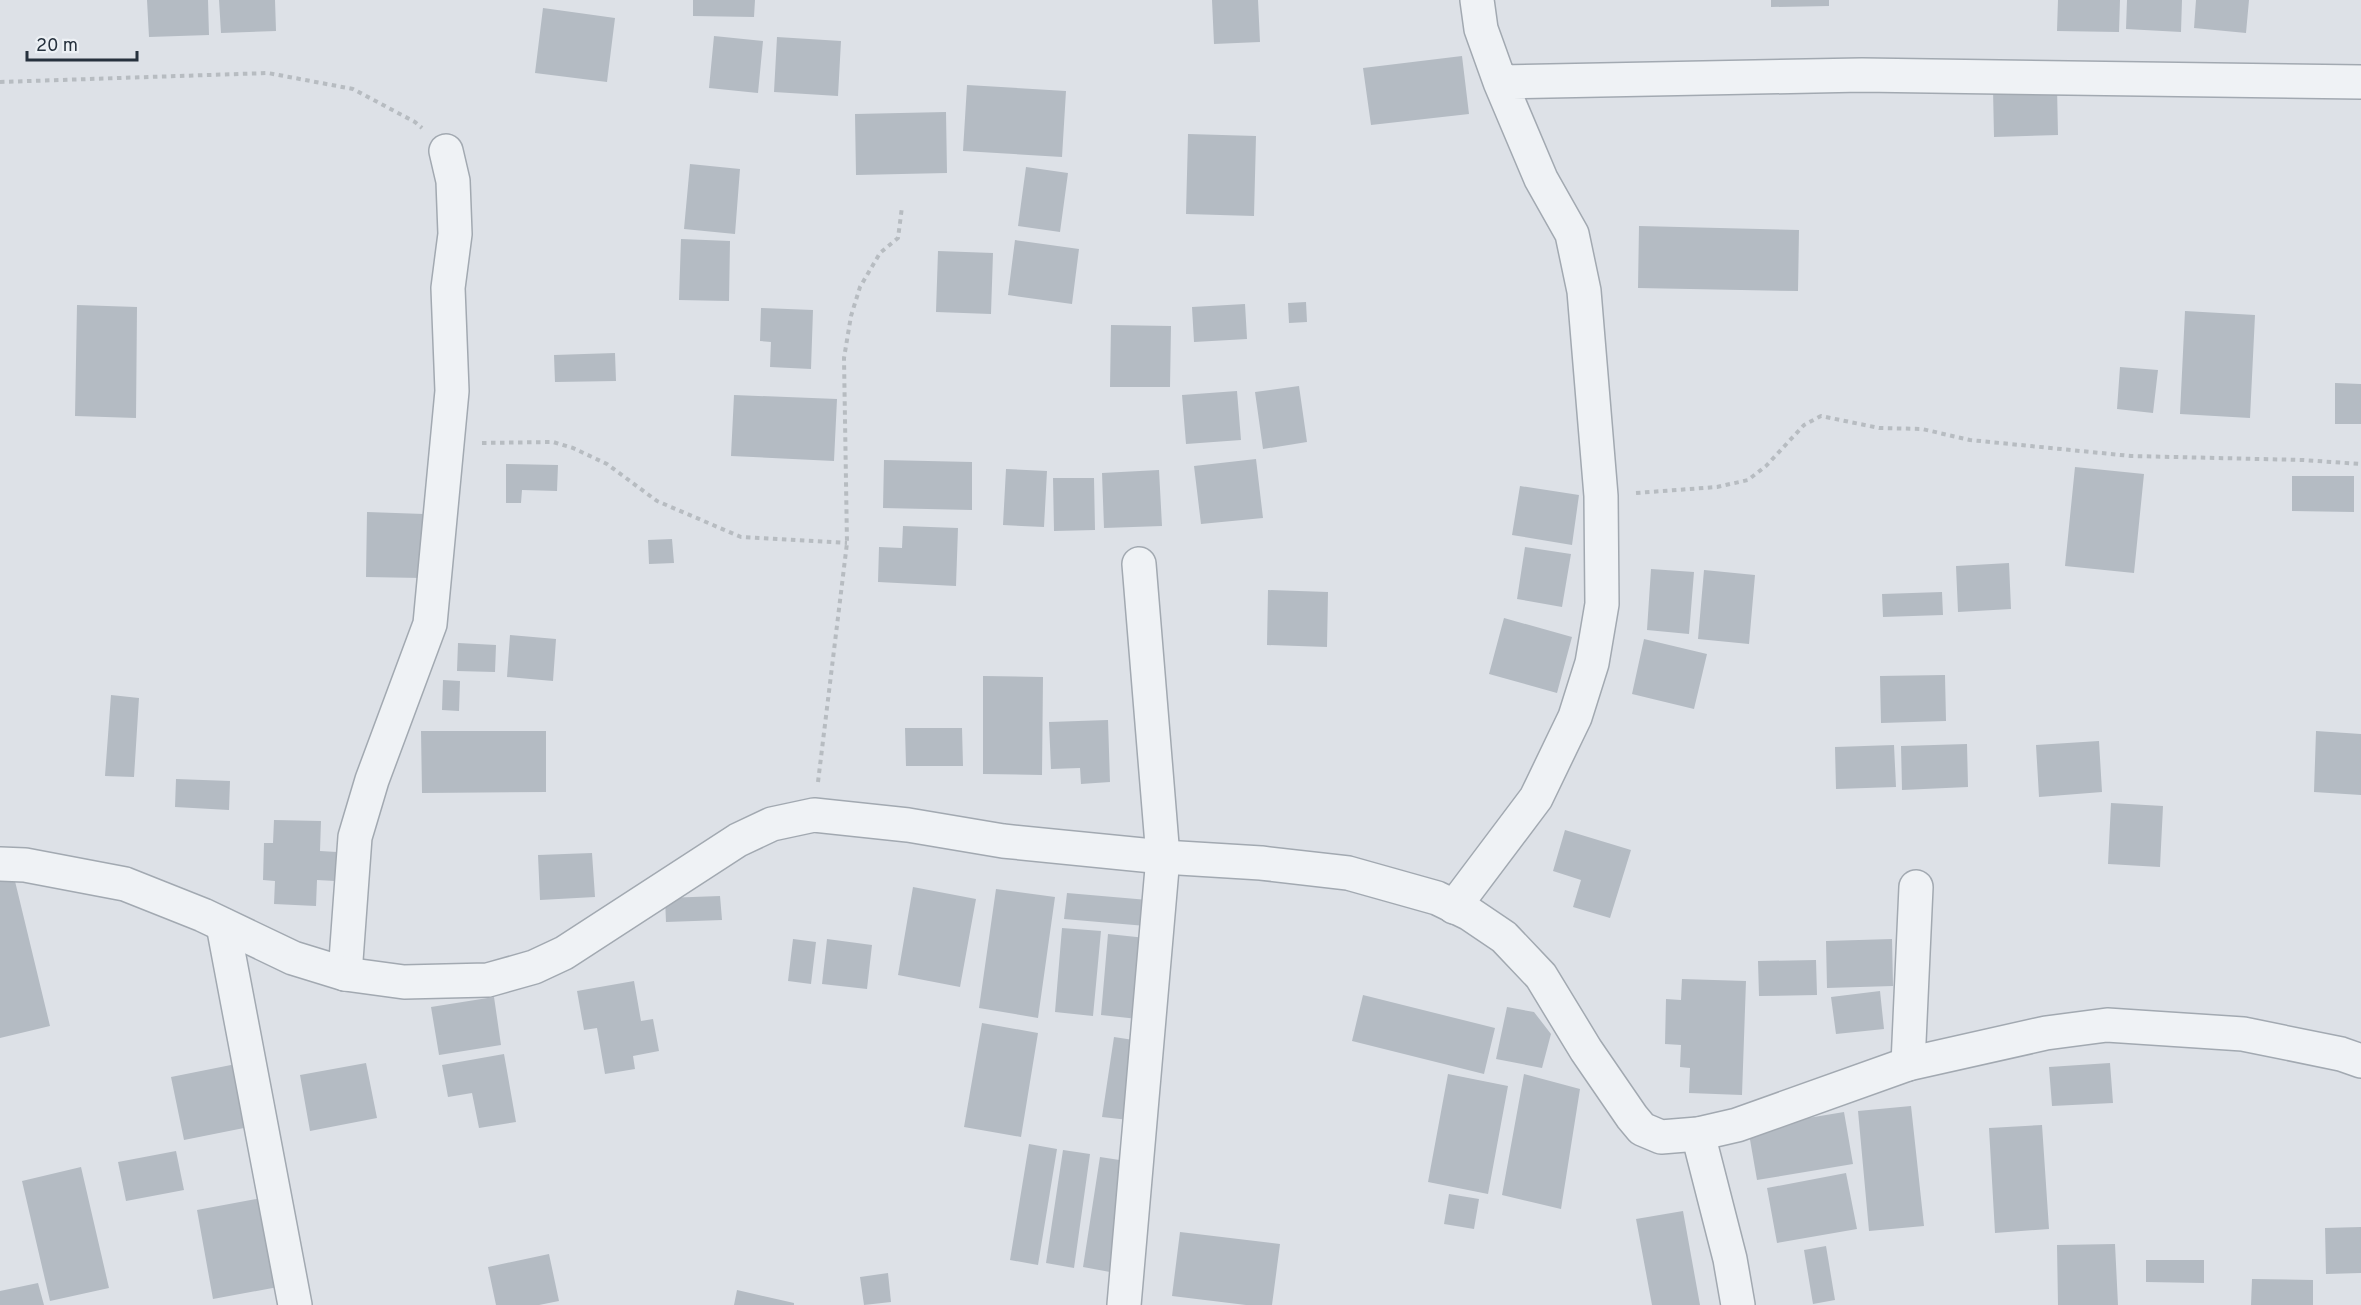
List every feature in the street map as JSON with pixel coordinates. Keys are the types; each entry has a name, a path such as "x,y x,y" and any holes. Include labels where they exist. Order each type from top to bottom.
{"street":[{"path":"1454,907 1536,798 1575,717 1592,663 1602,604 1601,496 1584,291 1572,234 1542,179 1500,82 1481,29 1477,0"},
{"path":"1500,82 1862,75 2361,82"},
{"path":"345,974 354,837 372,780 430,624 452,391 448,288 455,234 453,181 446,151"},
{"path":"1124,1305 1163,857 1139,564"},
{"path":"0,864 25,865 125,884 223,925 293,958 345,974 404,982 488,980 534,967 564,953 738,840 772,824 814,815 908,825 1003,842 1163,857 1261,863 1348,873 1420,893 1470,914 1504,937 1541,976 1586,1050 1642,1129 1661,1137 1698,1134 1737,1125 1908,1064 2046,1033 2107,1025 2140,1025 2243,1034 2342,1054 2361,1061"},
{"path":"1908,1064 1916,887"},
{"path":"223,925 295,1305"},
{"path":"1698,1134 1730,1259 1738,1305"}],"path":[{"path":"0,82 268,73 353,89 415,122 446,151"},
{"path":"814,815 847,543 844,358 851,315 860,286 880,253 898,238 902,207"},
{"path":"1601,496 1717,487 1748,480 1767,466 1804,426 1821,416 1879,428 1922,429 1970,440 2131,456 2303,460 2361,464"},
{"path":"448,444 553,442 573,448 607,464 657,501 741,537 847,543"}],"building":[{"path":"147,0 208,0 209,35 149,37"},
{"path":"219,0 275,0 276,31 221,33"},
{"path":"693,0 755,0 754,17 693,16"},
{"path":"1212,0 1258,0 1260,42 1214,44"},
{"path":"1771,0 1829,0 1829,6 1771,7"},
{"path":"2058,0 2120,0 2119,32 2057,31"},
{"path":"2127,0 2182,0 2181,32 2126,29"},
{"path":"2196,0 2249,0 2246,33 2194,28"},
{"path":"543,8 615,18 607,82 535,73"},
{"path":"714,36 763,41 758,93 709,88"},
{"path":"777,37 841,41 838,96 774,92"},
{"path":"1462,56 1469,114 1371,125 1363,68"},
{"path":"967,85 1066,91 1062,157 963,151"},
{"path":"2057,87 2058,135 1994,137 1993,89"},
{"path":"946,112 947,173 856,175 855,114"},
{"path":"1188,134 1256,136 1254,216 1186,214"},
{"path":"690,164 740,169 735,234 684,229"},
{"path":"1026,167 1068,173 1060,232 1018,226"},
{"path":"1639,226 1799,230 1798,291 1638,288"},
{"path":"681,239 730,241 729,301 679,300"},
{"path":"1015,240 1079,249 1072,304 1008,295"},
{"path":"938,251 993,253 991,314 936,312"},
{"path":"1306,302 1307,322 1289,323 1288,303"},
{"path":"1245,304 1247,339 1194,342 1192,307"},
{"path":"77,305 137,307 136,418 75,416"},
{"path":"761,308 813,310 811,369 770,367 771,342 760,341"},
{"path":"2185,311 2255,315 2250,418 2180,414"},
{"path":"1111,325 1171,326 1170,387 1110,387"},
{"path":"615,353 616,381 555,382 554,355"},
{"path":"2120,367 2158,370 2153,413 2117,409"},
{"path":"2335,383 2361,384 2361,424 2335,424"},
{"path":"1299,386 1307,442 1263,449 1255,392"},
{"path":"1237,391 1241,440 1186,444 1182,395"},
{"path":"734,395 837,399 834,461 731,456"},
{"path":"1256,459 1263,518 1201,524 1194,466"},
{"path":"884,460 972,462 972,510 883,508"},
{"path":"506,464 558,465 557,491 522,490 521,503 506,503"},
{"path":"2075,467 2144,474 2134,573 2065,566"},
{"path":"1006,469 1047,471 1044,527 1003,525"},
{"path":"1159,470 1162,526 1104,528 1102,473"},
{"path":"2292,476 2354,476 2354,512 2292,511"},
{"path":"1053,478 1094,478 1095,530 1054,531"},
{"path":"1520,486 1579,495 1572,545 1512,535"},
{"path":"367,512 424,514 422,578 366,577"},
{"path":"903,526 958,528 956,586 878,582 879,547 902,548"},
{"path":"672,539 674,563 649,564 648,540"},
{"path":"1525,547 1571,554 1562,607 1517,599"},
{"path":"2009,563 2011,609 1958,612 1956,566"},
{"path":"1651,569 1694,572 1689,634 1647,630"},
{"path":"1704,570 1755,575 1749,644 1698,639"},
{"path":"1268,590 1328,592 1327,647 1267,645"},
{"path":"1942,592 1943,615 1883,617 1882,594"},
{"path":"1504,618 1572,637 1557,693 1489,674"},
{"path":"510,635 556,639 553,681 507,677"},
{"path":"1644,639 1707,654 1694,709 1632,694"},
{"path":"458,643 496,645 495,672 457,671"},
{"path":"1945,675 1946,721 1881,723 1880,676"},
{"path":"983,676 1043,677 1042,775 983,774"},
{"path":"443,680 460,681 459,711 442,710"},
{"path":"111,695 139,698 134,777 105,776"},
{"path":"1108,720 1110,782 1081,784 1080,768 1051,769 1049,722"},
{"path":"905,728 962,728 963,766 906,766"},
{"path":"421,731 546,731 546,792 422,793"},
{"path":"2316,731 2361,734 2361,795 2314,792"},
{"path":"2099,741 2102,792 2039,797 2036,745"},
{"path":"1967,744 1968,787 1902,790 1901,746"},
{"path":"1894,745 1896,787 1836,789 1835,747"},
{"path":"176,779 230,781 229,810 175,807"},
{"path":"2111,803 2163,806 2160,867 2108,864"},
{"path":"274,820 321,821 320,851 337,852 335,881 317,880 316,906 274,904 275,881 263,880 264,843 273,843"},
{"path":"1565,830 1631,850 1610,918 1573,907 1581,880 1553,871"},
{"path":"592,853 595,897 540,900 538,855"},
{"path":"14,877 50,1026 0,1038 0,880"},
{"path":"913,887 976,899 960,987 898,975"},
{"path":"996,889 1055,897 1038,1018 979,1008"},
{"path":"1067,893 1148,900 1146,926 1064,919"},
{"path":"720,896 722,920 666,922 665,898"},
{"path":"1062,928 1101,931 1093,1016 1055,1012"},
{"path":"1108,934 1146,938 1138,1019 1101,1015"},
{"path":"793,939 816,942 811,984 788,981"},
{"path":"827,939 872,945 867,989 822,984"},
{"path":"1892,939 1893,986 1827,988 1826,941"},
{"path":"1816,960 1817,995 1759,996 1758,961"},
{"path":"1682,979 1746,981 1742,1095 1689,1093 1690,1068 1680,1067 1681,1045 1665,1044 1666,999 1681,1000"},
{"path":"634,981 641,1021 653,1019 659,1051 633,1056 635,1069 605,1074 597,1028 584,1030 577,991"},
{"path":"1880,991 1884,1029 1836,1034 1831,997"},
{"path":"1363,995 1495,1028 1484,1074 1352,1041"},
{"path":"494,997 501,1045 439,1055 431,1007"},
{"path":"1507,1007 1534,1012 1551,1034 1542,1068 1496,1059"},
{"path":"982,1023 1038,1033 1021,1137 964,1127"},
{"path":"1114,1037 1140,1041 1129,1120 1102,1117"},
{"path":"504,1054 516,1122 479,1128 472,1093 448,1097 442,1065"},
{"path":"366,1063 377,1118 310,1131 300,1075"},
{"path":"2110,1063 2113,1103 2052,1106 2049,1067"},
{"path":"236,1064 249,1127 184,1140 171,1077"},
{"path":"1448,1074 1508,1086 1488,1194 1428,1182"},
{"path":"1524,1074 1580,1089 1561,1209 1502,1195"},
{"path":"1911,1106 1924,1226 1869,1231 1858,1111"},
{"path":"1844,1112 1853,1164 1757,1180 1748,1128"},
{"path":"2042,1125 2049,1229 1995,1233 1989,1128"},
{"path":"1029,1144 1057,1149 1038,1265 1010,1260"},
{"path":"1063,1150 1090,1154 1074,1268 1046,1263"},
{"path":"176,1151 184,1190 126,1201 118,1162"},
{"path":"1100,1157 1126,1161 1110,1272 1083,1267"},
{"path":"81,1167 109,1288 50,1301 22,1181"},
{"path":"1846,1173 1857,1229 1777,1243 1767,1188"},
{"path":"1449,1194 1479,1199 1474,1229 1444,1224"},
{"path":"262,1198 278,1287 213,1299 197,1210"},
{"path":"1683,1211 1700,1305 1652,1305 1636,1219"},
{"path":"2361,1227 2361,1273 2326,1274 2325,1228"},
{"path":"1180,1232 1280,1244 1272,1305 1246,1305 1172,1296"},
{"path":"2115,1244 2118,1305 2058,1305 2057,1245"},
{"path":"1826,1246 1835,1300 1813,1304 1804,1250"},
{"path":"549,1254 559,1301 539,1305 496,1305 488,1267"},
{"path":"2146,1260 2204,1260 2204,1283 2146,1282"},
{"path":"888,1273 891,1302 864,1305 860,1277"},
{"path":"2252,1279 2313,1280 2313,1305 2251,1305"},
{"path":"38,1283 44,1305 0,1305 0,1291"},
{"path":"737,1290 794,1303 794,1305 734,1305"}]}
